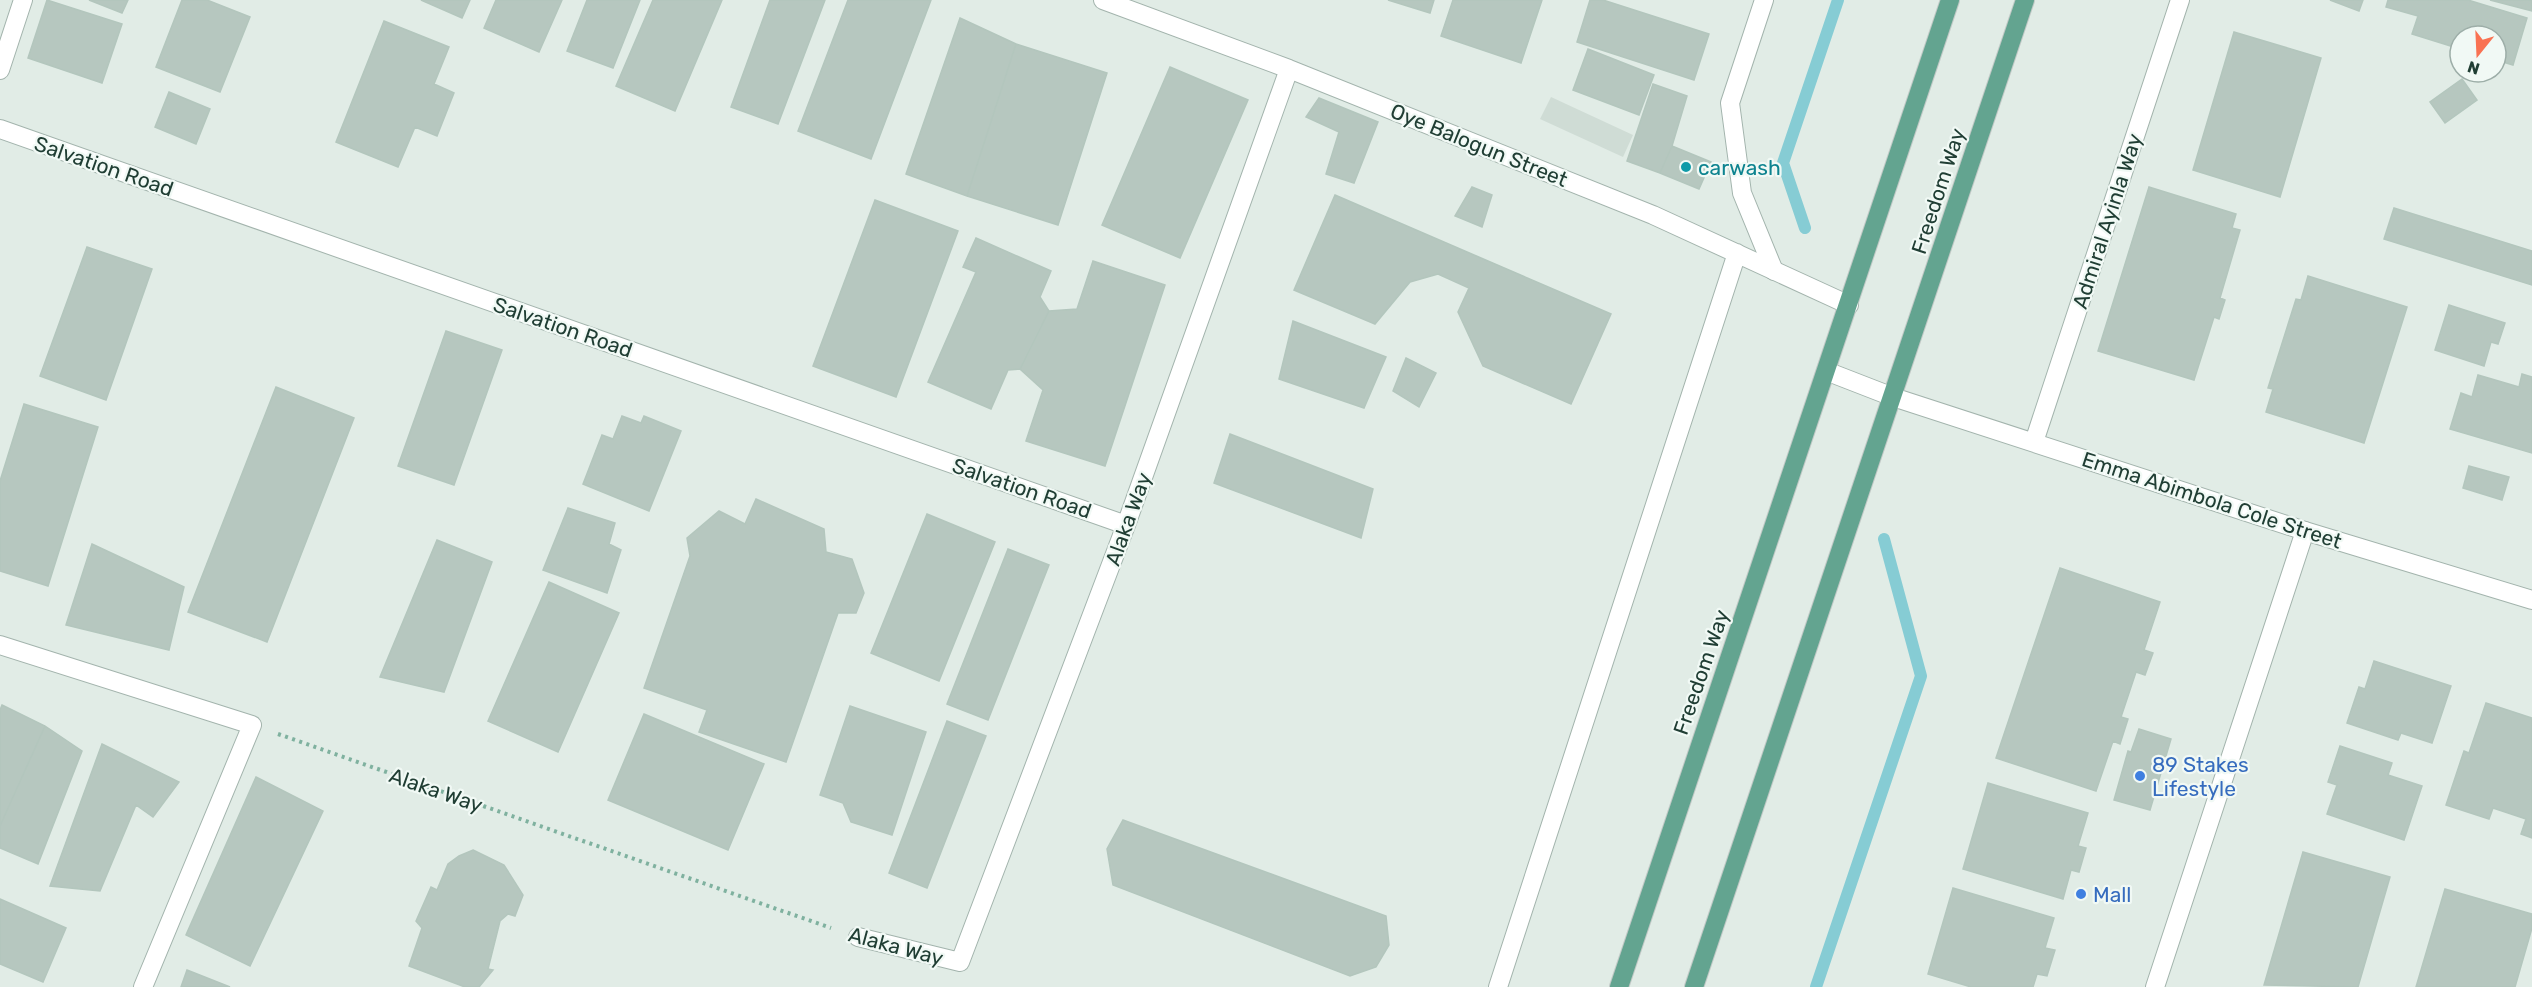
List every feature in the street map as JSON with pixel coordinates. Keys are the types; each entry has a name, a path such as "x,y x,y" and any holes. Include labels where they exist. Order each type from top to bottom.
{"main road":[{"name":"Freedom Way","path":"1619,987 1950,0"},
{"name":"Freedom Way","path":"1694,987 2025,0"}],"street":[{"path":"0,70 23,0"},
{"name":"Oye Balogun Street","path":"1103,0 1289,69 1653,215 1849,305"},
{"path":"1764,0 1731,104 1742,193 1774,271"},
{"name":"Admiral Ayinla Way","path":"2034,442 2180,0"},
{"name":"Alaka Way","path":"858,937 960,962 1126,525 1289,69"},
{"name":"Salvation Road","path":"0,129 1126,525"},
{"path":"1498,987 1737,253"},
{"path":"1826,372 1893,397"},
{"name":"Emma Abimbola Cole Street","path":"1893,397 2305,531 2532,600"},
{"path":"2155,987 2305,531"},
{"path":"0,645 252,725 143,987"}],"path":[{"name":"Alaka Way","path":"252,725 858,937"}],"shaded area":[{"path":"1551,97 1633,135 1623,157 1540,119"}],"building":[{"path":"47,0 122,24 102,83 28,58"},
{"path":"89,0 128,0 122,13"},
{"path":"182,0 207,0 250,17 220,92 156,67"},
{"path":"421,0 470,0 462,18"},
{"path":"496,0 562,0 539,52 484,28"},
{"path":"587,0 640,0 613,68 567,51"},
{"path":"653,0 722,0 675,111 616,86"},
{"path":"770,0 825,0 778,124 731,107"},
{"path":"848,0 931,0 871,159 798,131"},
{"path":"1388,0 1434,0 1430,13"},
{"path":"1453,0 1542,0 1521,63 1441,36"},
{"path":"1590,0 1603,0 1709,34 1694,80 1577,42"},
{"path":"2330,0 2363,0 2359,11"},
{"path":"2388,0 2468,0 2527,18 2513,65 2508,64 2508,24 2448,24 2448,45 2412,34 2418,16 2386,7"},
{"path":"2490,0 2532,0 2532,11"},
{"path":"960,18 1016,44 967,196 906,174"},
{"path":"384,21 449,47 434,84 454,93 437,136 415,127 398,167 336,142"},
{"path":"2234,32 2321,58 2280,197 2193,170"},
{"path":"1016,44 1107,73 1058,225 967,196"},
{"path":"1588,49 1654,75 1639,115 1573,90"},
{"path":"1170,67 1248,100 1180,258 1102,225"},
{"path":"1653,84 1687,96 1672,146 1660,173 1627,161"},
{"path":"2455,84 2466,84 2477,100 2445,123 2430,102"},
{"path":"169,92 210,109 196,144 155,127"},
{"path":"1319,98 1378,122 1354,183 1326,174 1339,132 1306,117"},
{"name":"carwash","path":"1672,146 1711,162 1699,189 1660,173"},
{"path":"1472,187 1492,195 1482,227 1455,216"},
{"path":"2149,187 2236,214 2232,228 2240,230 2220,298 2225,300 2219,319 2214,317 2194,380 2098,351"},
{"path":"1335,195 1611,314 1571,404 1483,366 1458,312 1469,288 1438,274 1410,282 1375,324 1294,290"},
{"path":"875,200 958,231 896,397 813,366"},
{"path":"2394,208 2532,251 2532,285 2384,239"},
{"path":"976,238 1051,271 1040,297 1049,311 1020,369 1008,370 991,409 928,382 976,272 963,267"},
{"path":"87,247 152,269 106,400 40,376"},
{"path":"1093,261 1165,285 1105,466 1026,441 1043,390 1020,369 1049,311 1077,309"},
{"path":"2308,276 2407,307 2364,443 2266,412 2273,389 2268,388 2296,299 2301,300"},
{"path":"2449,305 2505,323 2498,344 2491,342 2484,366 2435,350"},
{"path":"1293,321 1386,357 1364,408 1279,379"},
{"path":"446,331 502,350 454,485 398,466"},
{"path":"1406,358 1436,373 1419,407 1393,391"},
{"path":"2522,374 2532,377 2532,453 2450,429 2461,393 2472,397 2478,375 2519,387"},
{"path":"276,387 354,418 267,642 188,612"},
{"path":"24,404 98,427 48,586 0,571 0,481"},
{"path":"622,416 641,423 644,416 681,431 649,511 583,484 602,435 613,439"},
{"path":"1230,434 1373,489 1361,538 1214,483"},
{"path":"2469,466 2509,477 2502,500 2463,488"},
{"path":"756,499 824,529 826,552 852,559 864,593 856,613 838,613 786,762 699,732 707,710 644,688 690,556 687,538 719,511 745,524"},
{"path":"568,508 615,523 609,544 621,550 607,593 543,570"},
{"path":"927,514 995,542 939,681 871,653"},
{"path":"437,540 492,562 444,692 380,677"},
{"path":"92,544 184,587 169,650 66,625"},
{"path":"1008,549 1049,565 988,720 947,704"},
{"path":"2060,568 2160,602 2144,650 2153,653 2145,675 2136,672 2121,717 2128,719 2120,744 2113,741 2096,791 1996,758"},
{"path":"549,582 619,613 558,752 488,721"},
{"path":"2374,661 2451,686 2432,743 2401,733 2398,740 2347,723 2359,687 2365,689"},
{"path":"2486,703 2532,718 2532,838 2521,834 2526,819 2493,808 2489,819 2446,805 2464,751 2469,753"},
{"path":"2,705 45,726 0,826 0,710"},
{"path":"850,706 926,732 892,835 851,822 843,803 820,795"},
{"path":"644,714 764,764 728,850 608,800"},
{"path":"947,721 986,736 927,888 889,873"},
{"path":"45,726 82,751 38,864 0,848 0,826"},
{"name":"89 Stakes Lifestyle","path":"2139,729 2171,739 2150,810 2114,800 2128,751 2131,752"},
{"path":"102,744 179,782 153,817 136,805 100,891 50,886"},
{"path":"2340,746 2392,763 2388,775 2422,786 2404,840 2327,814 2337,785 2328,782"},
{"path":"256,777 323,811 250,966 186,935"},
{"path":"1988,783 2088,813 2078,846 2086,848 2079,872 2071,870 2063,899 1963,869"},
{"path":"1123,820 1386,916 1389,945 1376,967 1350,976 1113,885 1107,849"},
{"path":"473,850 504,865 523,895 515,916 508,914 500,921 488,969 493,970 479,987 465,987 409,966 422,928 416,921 431,887 437,890 448,864"},
{"path":"2303,852 2390,877 2358,987 2264,985"},
{"path":"1953,888 2054,918 2045,948 2055,950 2047,976 2037,974 2033,987 1971,987 1928,974"},
{"path":"2445,889 2532,914 2532,928 2515,987 2416,987"},
{"path":"0,899 66,928 43,982 0,964"},
{"path":"187,970 230,987 181,987"}],"waterway":[{"path":"1805,228 1783,163 1838,0"},
{"path":"1816,987 1921,676 1884,539"}],"place":[{"name":"carwash","path":"1686,167"},
{"name":"89 Stakes Lifestyle","path":"2140,776"},
{"name":"Mall","path":"2081,894"}]}
